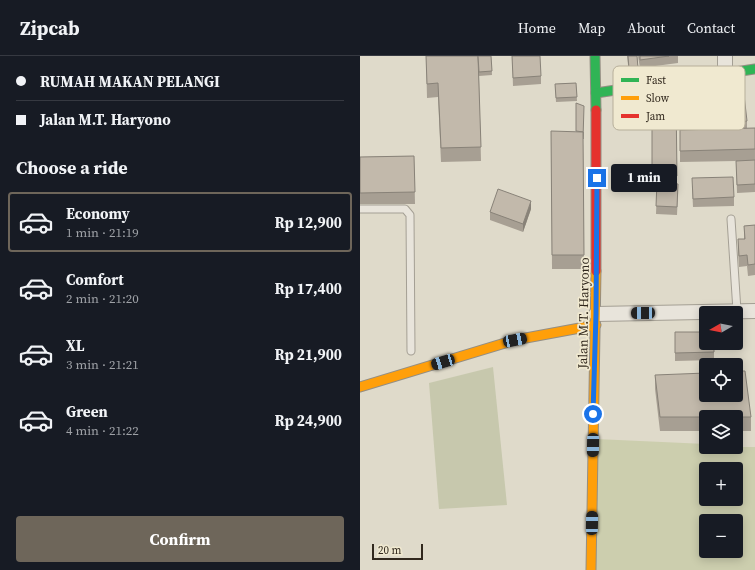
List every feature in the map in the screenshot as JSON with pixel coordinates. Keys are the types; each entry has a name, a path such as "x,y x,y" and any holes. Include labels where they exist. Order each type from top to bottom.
{"main road":[{"name":"Jalan M.T. Haryono","path":"591,570 596,320 595,56"},
{"path":"745,71 755,69"},
{"path":"596,93 613,90"},
{"path":"360,387 515,340 596,320"}],"street":[{"path":"743,311 755,311"},
{"path":"596,320 699,313"}],"lane":[{"path":"360,209 405,209 410,215 411,351"},
{"path":"731,219 737,306"}],"green space":[{"path":"493,367 507,505 439,509 429,383"},
{"path":"596,439 699,444 699,454 743,454 743,447 755,447 755,570 593,570"}],"building":[{"path":"426,56 478,56 481,147 441,148 438,83 427,84"},
{"path":"478,56 491,56 492,71 479,72"},
{"path":"512,56 540,56 541,76 513,78"},
{"path":"628,56 637,56 638,66 629,66"},
{"path":"640,56 669,56 640,60"},
{"path":"576,83 577,97 556,98 555,84"},
{"path":"576,103 584,106 583,139 583,132 576,131"},
{"path":"745,104 747,121 745,121"},
{"path":"745,128 755,128 755,149 680,151 680,130 745,130"},
{"path":"652,130 676,130 677,176 652,176"},
{"path":"551,131 583,132 584,255 552,255"},
{"path":"414,156 415,192 360,193 360,157"},
{"path":"755,160 755,184 737,185 736,161"},
{"path":"733,177 734,197 693,199 692,178"},
{"path":"657,182 678,184 677,207 656,206"},
{"path":"498,189 531,201 523,224 490,212"},
{"path":"755,225 755,264 748,265 747,255 739,256 738,239 745,239 744,226"},
{"path":"675,332 699,332 699,350 714,350 714,352 675,353"},
{"path":"743,371 745,371 751,417 743,417 743,410 699,410 699,417 660,417 655,375 699,373 699,402 743,402"}],"traffic: fast":[{"path":"595,56 596,110"},
{"path":"745,71 755,69"},
{"path":"596,93 613,90"}],"traffic: slow":[{"path":"591,570 596,271"},
{"path":"360,387 515,340 596,325"}],"traffic: jam":[{"path":"596,110 596,271"}],"route":[{"path":"593,414 596,325 597,178"}]}
